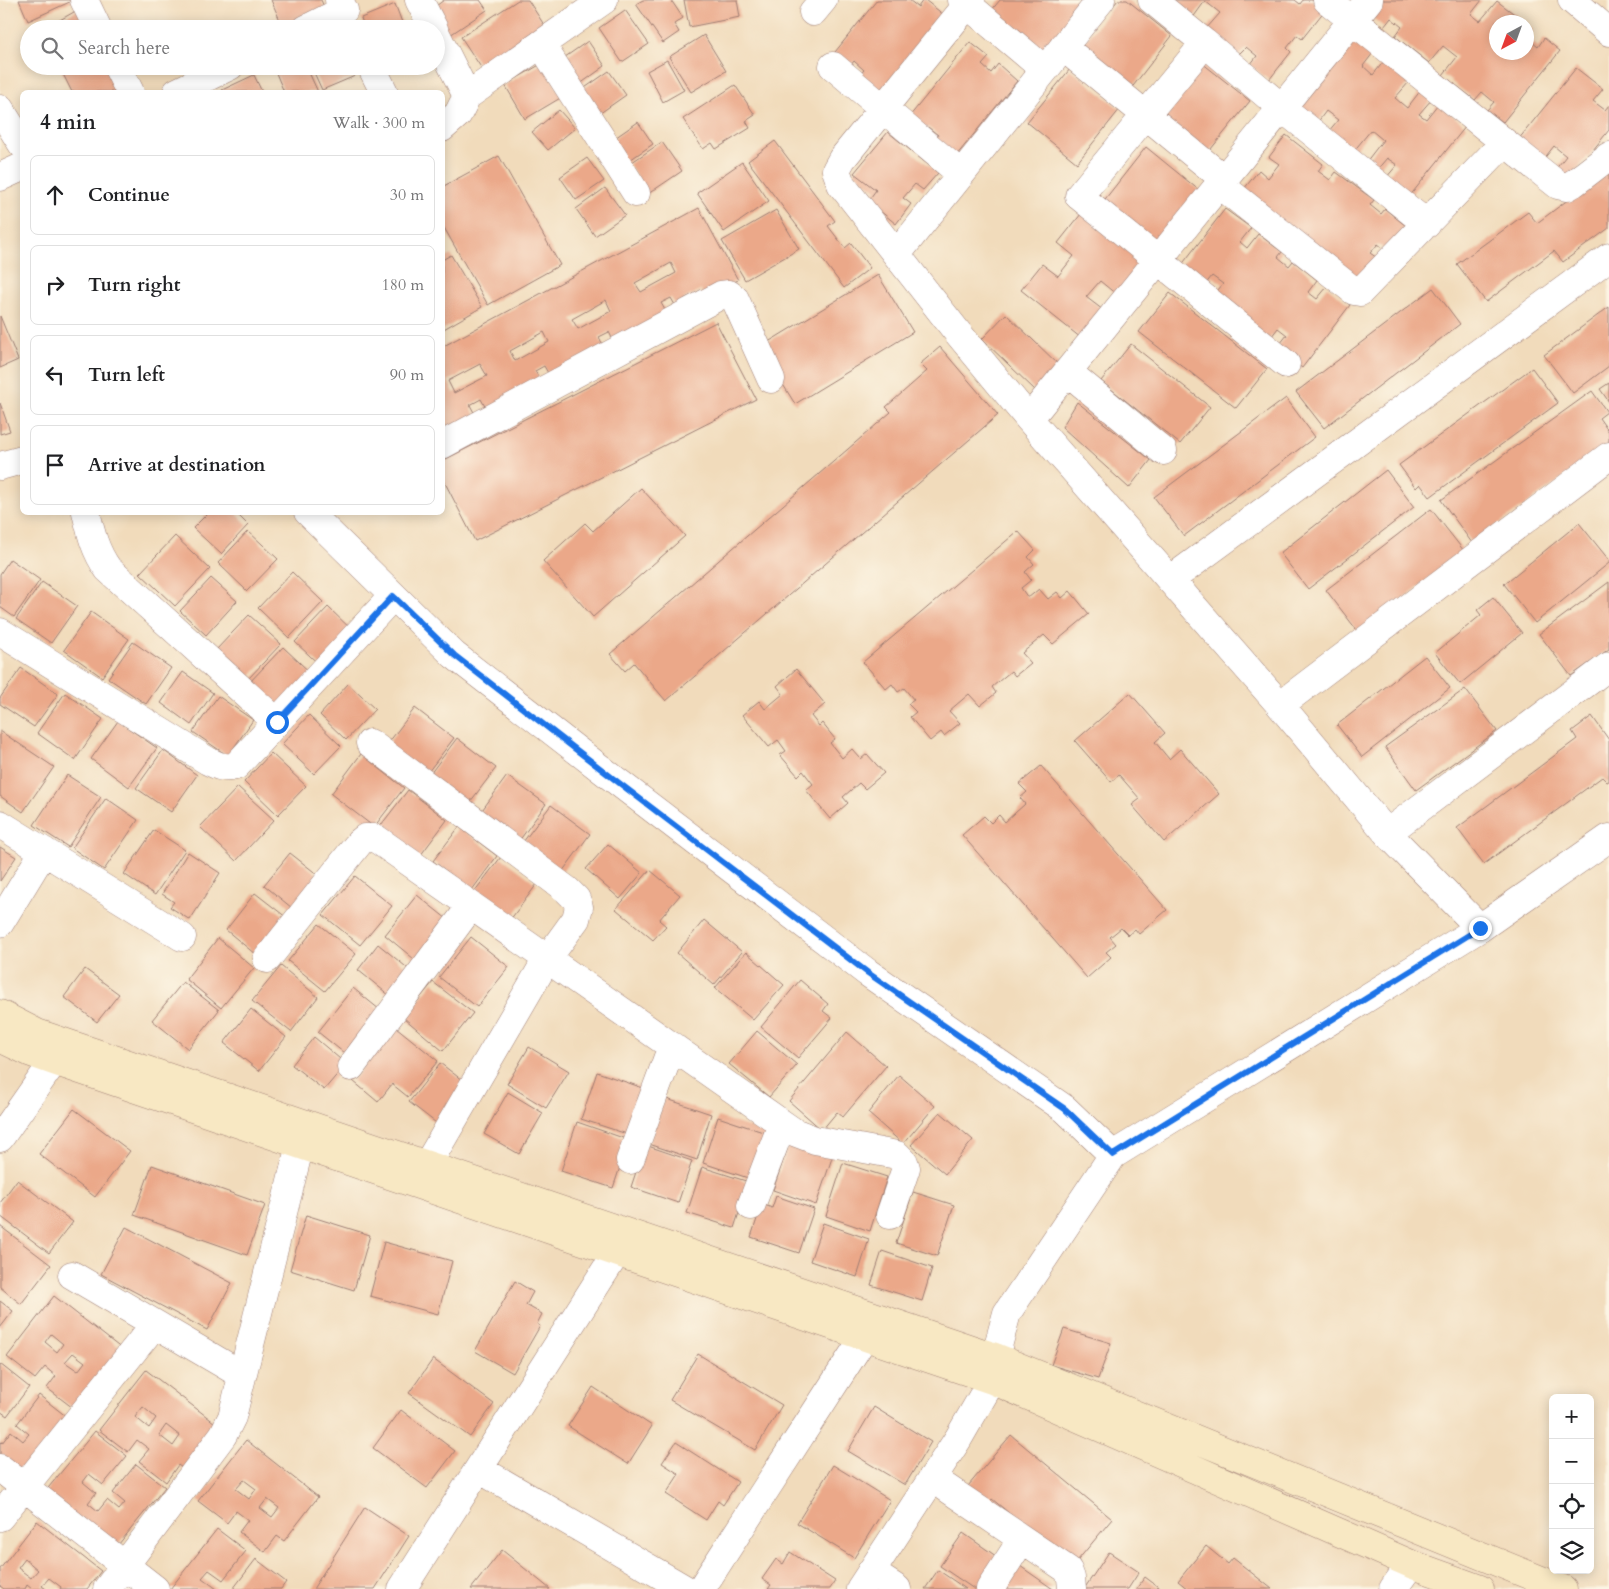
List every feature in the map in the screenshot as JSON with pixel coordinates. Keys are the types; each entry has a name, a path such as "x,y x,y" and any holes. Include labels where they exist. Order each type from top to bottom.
{"main road":[{"path":"0,1014 37,1033 427,1165 994,1368 1563,1589"},
{"path":"0,1038 29,1052 54,1061 865,1336 994,1368 1411,1564 1480,1589"}],"street":[{"path":"84,0 94,20"},
{"path":"420,0 430,20"},
{"path":"445,125 458,114 467,96 604,0"},
{"path":"897,254 1101,0"},
{"path":"1152,0 1282,108 1427,224"},
{"path":"1327,0 1361,10 1504,143 1558,185 1566,187 1574,183 1609,156"},
{"path":"1572,0 1609,32"},
{"path":"1045,70 966,1 842,159 836,170 841,184 958,333 1029,419 1280,704 1387,834 1480,928"},
{"path":"1029,419 1361,10"},
{"path":"328,20 345,13"},
{"path":"1205,43 1079,196 1286,364"},
{"path":"541,44 636,193"},
{"path":"1063,47 1221,182 1354,291 1360,292 1365,288 1504,143"},
{"path":"445,52 467,96"},
{"path":"833,66 961,174"},
{"path":"122,75 129,90"},
{"path":"181,90 212,75"},
{"path":"376,75 383,90"},
{"path":"0,109 20,141"},
{"path":"0,177 20,168"},
{"path":"1170,580 1609,257"},
{"path":"445,443 721,295 729,294 735,299 771,379"},
{"path":"1068,372 1163,451"},
{"path":"1280,704 1609,456"},
{"path":"0,466 20,461"},
{"path":"87,515 91,536 99,555 108,568 277,722"},
{"path":"314,515 393,596 461,661 868,973 1065,1109 1113,1155"},
{"path":"0,632 220,767 228,768 236,766 393,596"},
{"path":"1387,834 1609,666"},
{"path":"370,743 567,890 576,899 579,907 578,914 547,959 427,1165"},
{"path":"0,824 182,937"},
{"path":"267,959 359,843 365,838 374,838 794,1132 815,1140 897,1155 904,1162 906,1168 890,1215"},
{"path":"897,1589 865,1580 958,1439 994,1368 1007,1312 1113,1155 1480,928 1609,838"},
{"path":"0,923 44,851"},
{"path":"350,1067 471,906"},
{"path":"630,1160 672,1046"},
{"path":"0,1138 54,1061"},
{"path":"751,1206 782,1124"},
{"path":"107,1589 223,1435 232,1417 300,1145"},
{"path":"402,1589 617,1252"},
{"path":"72,1275 242,1375"},
{"path":"0,1517 155,1324"},
{"path":"701,1589 865,1336"},
{"path":"0,1468 155,1589"},
{"path":"479,1469 685,1589"},
{"path":"932,1478 1068,1570 1072,1589"},
{"path":"990,1589 1022,1539"},
{"path":"1393,1589 1411,1564"}],"building":[{"path":"19,0 74,0 30,20 28,20"},
{"path":"271,0 321,0 325,9 299,20 280,20"},
{"path":"444,0 480,0 487,10 450,35 445,28 445,20 440,20 432,9"},
{"path":"518,0 528,0 550,34 486,75 461,37"},
{"path":"643,0 671,0 683,18 674,24 679,32 663,43 636,4"},
{"path":"684,0 737,0 740,17 689,27"},
{"path":"877,0 909,0 918,7 925,0 944,15 878,95 857,78 864,70 854,61 847,70 831,57"},
{"path":"1000,0 1085,0 1037,58 1016,41 1023,33 1013,25 1007,33 986,17"},
{"path":"1118,0 1127,0 1172,36 1130,90 1079,49"},
{"path":"1169,0 1295,0 1300,4 1303,0 1312,0 1325,10 1302,39 1297,35 1287,48 1291,52 1269,80 1250,65 1257,56 1246,47 1238,55 1206,29 1220,13 1205,1 1192,19"},
{"path":"1381,0 1482,0 1471,14 1480,21 1497,1 1516,15 1489,15 1489,60 1534,60 1534,44 1538,47 1544,38 1560,51 1503,122 1487,110 1494,102 1482,92 1475,100 1443,75 1457,57 1443,46 1429,63 1395,36 1402,27 1391,18 1384,27 1369,15"},
{"path":"395,4 401,20 362,20 361,18"},
{"path":"81,8 87,20 60,20"},
{"path":"625,10 649,44 622,62 599,28"},
{"path":"1349,33 1373,53 1363,66 1373,75 1384,61 1409,82 1395,98 1407,108 1421,90 1432,99 1419,114 1426,119 1438,104 1466,126 1409,197 1386,178 1397,165 1387,158 1376,171 1366,162 1383,140 1371,130 1353,152 1328,132 1338,120 1326,111 1317,123 1293,104"},
{"path":"704,35 726,71 691,92 669,57"},
{"path":"588,41 605,66 576,87 558,62"},
{"path":"970,42 989,57 982,65 991,73 998,64 1017,81 952,161 931,144 938,135 928,127 921,135 905,122"},
{"path":"1197,59 1250,101 1206,155 1154,113"},
{"path":"667,60 684,90 663,102 647,71"},
{"path":"543,63 562,97 525,119 505,85"},
{"path":"1576,68 1603,89 1593,101 1605,110 1609,105 1609,130 1569,180 1555,170 1566,156 1554,146 1543,160 1518,140"},
{"path":"1070,69 1120,109 1077,163 1027,122"},
{"path":"609,71 626,95 596,116 579,92"},
{"path":"64,75 115,75 120,90 71,90"},
{"path":"254,75 261,90 222,90"},
{"path":"277,75 310,75 317,90 283,90"},
{"path":"315,75 355,75 355,76 322,90"},
{"path":"735,85 755,115 746,121 750,128 716,149 712,143 703,149 683,119"},
{"path":"559,110 575,128 548,150 532,132"},
{"path":"638,122 653,144 624,164 609,142"},
{"path":"888,132 938,173 923,190 915,184 903,198 911,204 896,224 868,201 876,190 854,173"},
{"path":"1286,135 1323,164 1318,171 1330,180 1336,172 1374,200 1370,205 1381,214 1385,209 1406,226 1387,251 1378,244 1370,253 1380,260 1360,286 1240,194 1259,170 1268,178 1279,164 1269,157"},
{"path":"775,141 835,221 828,226 845,248 851,243 870,268 844,288 748,161"},
{"path":"662,142 682,171 648,194 629,164"},
{"path":"1146,147 1200,191 1156,247 1102,203"},
{"path":"499,156 560,265 488,305 445,229 445,185"},
{"path":"587,158 604,181 576,200 560,177"},
{"path":"742,162 769,201 724,232 697,193"},
{"path":"1609,169 1609,228 1563,262 1554,251 1486,302 1457,264 1528,212 1537,223"},
{"path":"605,188 625,215 595,236 576,209"},
{"path":"699,208 738,280 705,297 701,290 684,299 688,306 679,312 671,298 661,303 669,317 616,346 609,332 599,337 606,351 552,380 544,366 535,371 543,385 489,414 481,399 470,405 478,420 445,437 445,345","holes":["671,263 676,273 641,292 635,283","606,300 611,311 578,329 572,319","544,332 549,342 515,361 510,351","480,364 487,376 454,393 448,381"]},
{"path":"1225,209 1251,228 1240,242 1247,248 1258,234 1282,252 1278,257 1289,266 1293,261 1317,280 1308,292 1317,299 1327,287 1350,305 1302,368 1277,348 1287,335 1278,328 1268,341 1212,297 1223,284 1212,276 1201,290 1177,271"},
{"path":"776,210 799,249 745,280 722,241"},
{"path":"1081,214 1142,262 1117,295 1100,281 1086,297 1103,310 1081,338 1021,290 1042,264 1058,276 1074,256 1058,243"},
{"path":"451,255 482,307 445,328 445,258"},
{"path":"878,275 913,332 795,404 760,347"},
{"path":"1433,288 1460,324 1324,428 1296,392"},
{"path":"1170,293 1267,369 1236,408 1139,332"},
{"path":"1609,307 1609,366 1573,393 1544,355"},
{"path":"1006,314 1060,366 1036,391 982,339"},
{"path":"0,316 18,360 0,368"},
{"path":"716,322 756,399 475,541 445,483 445,459"},
{"path":"1131,344 1210,407 1180,444 1101,381"},
{"path":"940,347 998,415 666,701 634,663 625,671 610,654 891,412 886,407 927,371 920,364"},
{"path":"1532,368 1558,403 1430,497 1420,484 1416,488 1399,465"},
{"path":"1609,383 1609,402 1600,389"},
{"path":"1592,391 1607,412 1599,418 1609,432 1609,445 1472,543 1441,500"},
{"path":"1286,398 1315,437 1184,536 1154,497"},
{"path":"1077,402 1151,460 1129,488 1062,427"},
{"path":"0,403 10,431 0,434"},
{"path":"1386,470 1414,507 1308,589 1280,553"},
{"path":"641,488 685,536 593,617 543,561 585,523 593,531"},
{"path":"1431,509 1464,551 1359,633 1326,590"},
{"path":"206,515 238,515 248,525 221,554 193,528"},
{"path":"1579,523 1609,560 1609,563 1535,623 1504,584"},
{"path":"248,531 278,559 247,591 218,563"},
{"path":"1018,531 1035,550 1028,557 1034,564 1025,572 1031,580 1021,588 1028,598 1039,589 1048,599 1057,592 1062,598 1070,591 1089,614 1053,644 1044,635 1022,653 1031,663 1015,676 1011,671 992,687 996,693 980,706 969,694 949,711 960,723 944,736 941,732 930,741 910,717 916,712 908,704 914,700 904,688 898,692 892,684 886,689 863,662"},
{"path":"175,536 210,569 175,606 140,573"},
{"path":"10,559 40,580 14,617 0,607 0,574"},
{"path":"292,572 323,602 289,638 258,608"},
{"path":"211,578 237,601 206,635 180,611"},
{"path":"42,582 77,606 51,643 16,619"},
{"path":"1609,582 1609,649 1571,676 1539,634"},
{"path":"1493,597 1522,633 1460,684 1435,653 1481,615 1477,610"},
{"path":"328,607 356,634 324,669 295,642"},
{"path":"91,612 129,639 102,677 64,650"},
{"path":"249,615 281,644 248,679 216,650"},
{"path":"133,642 171,668 146,704 108,678"},
{"path":"283,647 316,678 281,715 248,684"},
{"path":"1425,656 1450,688 1362,757 1337,725"},
{"path":"21,668 58,694 34,727 0,704 0,698"},
{"path":"796,669 825,704 811,716 819,726 822,723 835,739 830,743 842,758 852,749 861,759 867,754 884,773 865,789 859,783 843,797 848,803 830,819 806,790 813,784 803,771 798,776 780,755 786,751 778,740 769,747 742,715 759,701 765,709 783,694 777,686"},
{"path":"183,672 213,693 191,725 161,703"},
{"path":"348,684 375,709 346,740 320,715"},
{"path":"1465,689 1497,731 1416,790 1385,747"},
{"path":"65,693 103,719 75,760 37,733"},
{"path":"1130,693 1165,733 1155,742 1169,759 1180,749 1219,794 1164,842 1132,805 1140,799 1119,775 1111,782 1075,741"},
{"path":"218,696 253,720 228,756 193,732"},
{"path":"415,708 454,738 425,776 386,746"},
{"path":"309,715 341,746 314,774 282,744"},
{"path":"1592,716 1609,740 1609,781 1607,782 1602,777 1484,864 1457,828 1577,739 1572,731"},
{"path":"118,721 157,748 129,787 91,759"},
{"path":"0,731 54,767 23,812 0,796"},
{"path":"457,738 496,768 467,806 424,782"},
{"path":"163,750 197,775 171,812 136,788"},
{"path":"271,753 306,786 278,815 244,782"},
{"path":"361,754 404,788 374,827 331,794"},
{"path":"1041,766 1167,910 1139,934 1135,929 1128,935 1121,928 1110,937 1116,944 1106,952 1111,957 1087,978 962,835 984,816 991,823 999,815 1005,822 1025,804 1020,798 1027,792 1019,784"},
{"path":"67,775 101,797 68,847 34,825"},
{"path":"507,776 546,804 519,841 480,813"},
{"path":"238,787 274,820 236,861 200,827"},
{"path":"408,790 447,820 417,860 378,829"},
{"path":"106,798 138,820 104,870 72,848"},
{"path":"551,805 590,834 562,872 523,842"},
{"path":"459,827 497,856 472,890 433,861"},
{"path":"154,830 185,850 155,895 124,874"},
{"path":"608,844 642,873 620,899 586,869"},
{"path":"0,847 16,857 0,881"},
{"path":"188,852 220,873 190,920 170,907 174,902 162,894"},
{"path":"290,853 318,875 292,908 264,885"},
{"path":"501,857 537,884 510,920 474,892"},
{"path":"650,870 680,895 659,920 666,926 653,940 616,909"},
{"path":"355,876 392,906 360,945 323,915"},
{"path":"255,893 291,921 261,959 226,930"},
{"path":"417,895 452,923 420,964 385,935"},
{"path":"704,920 742,952 714,985 677,953"},
{"path":"319,924 356,954 325,991 288,961"},
{"path":"471,937 509,967 477,1007 439,977"},
{"path":"218,938 254,968 221,1008 186,979"},
{"path":"378,944 416,975 395,1000 358,970"},
{"path":"746,952 784,985 753,1020 715,988"},
{"path":"281,966 318,997 291,1032 252,1001"},
{"path":"85,969 119,994 97,1022 64,997"},
{"path":"800,980 828,1004 823,1011 832,1018 798,1058 761,1027"},
{"path":"183,982 219,1010 188,1049 152,1020"},
{"path":"433,982 473,1013 443,1051 404,1018"},
{"path":"353,988 385,1014 349,1057 318,1032"},
{"path":"251,1009 286,1037 259,1071 224,1043"},
{"path":"396,1027 438,1061 408,1097 392,1084 378,1102 353,1081"},
{"path":"757,1031 797,1065 769,1097 729,1064"},
{"path":"847,1032 886,1066 843,1117 837,1112 822,1130 789,1101"},
{"path":"314,1037 346,1064 324,1090 292,1065"},
{"path":"529,1047 569,1071 546,1108 507,1084"},
{"path":"440,1063 471,1087 440,1126 409,1102"},
{"path":"597,1072 646,1089 630,1135 581,1119"},
{"path":"899,1075 935,1106 903,1144 868,1113"},
{"path":"508,1092 543,1113 519,1154 484,1134"},
{"path":"664,1098 711,1114 697,1160 649,1144"},
{"path":"74,1109 130,1151 95,1197 39,1154"},
{"path":"940,1112 973,1140 945,1174 911,1145"},
{"path":"718,1117 766,1133 751,1179 703,1163"},
{"path":"577,1122 629,1140 613,1188 561,1171"},
{"path":"790,1141 833,1155 816,1205 773,1190"},
{"path":"645,1145 692,1161 678,1203 631,1187"},
{"path":"843,1163 887,1177 870,1231 826,1216"},
{"path":"152,1165 265,1205 247,1255 134,1215"},
{"path":"702,1167 749,1182 734,1228 687,1213"},
{"path":"17,1180 73,1222 49,1253 0,1216 0,1203"},
{"path":"913,1192 954,1205 937,1256 896,1243"},
{"path":"776,1196 814,1209 799,1253 751,1237 762,1204 772,1208"},
{"path":"306,1215 370,1235 354,1290 290,1270"},
{"path":"823,1223 869,1239 857,1277 810,1261"},
{"path":"0,1226 51,1265 21,1304 0,1287"},
{"path":"126,1227 232,1283 207,1330 101,1274"},
{"path":"384,1242 452,1261 438,1314 370,1296"},
{"path":"882,1251 932,1268 922,1301 871,1285"},
{"path":"515,1281 533,1292 526,1305 542,1314 537,1324 540,1326 513,1373 475,1351"},
{"path":"54,1296 127,1353 73,1408 47,1388 56,1376 45,1367 35,1379 7,1357","holes":["51,1334 63,1344 57,1352 45,1342","73,1353 85,1362 78,1371 65,1362"]},
{"path":"0,1301 13,1311 0,1328"},
{"path":"1064,1329 1111,1343 1098,1379 1051,1365"},
{"path":"698,1354 782,1405 755,1450 670,1400"},
{"path":"433,1359 494,1404 470,1437 409,1393"},
{"path":"0,1364 29,1387 7,1416 0,1411"},
{"path":"146,1370 219,1426 185,1470 178,1465 166,1482 139,1461 149,1449 137,1440 128,1452 99,1430","holes":["143,1407 156,1418 149,1428 135,1417","166,1425 180,1436 173,1446 159,1435"]},
{"path":"593,1387 652,1426 628,1464 568,1426"},
{"path":"39,1395 67,1417 18,1481 0,1467 0,1441 2,1443 11,1431 23,1441 29,1434 17,1424"},
{"path":"874,1407 931,1442 905,1485 848,1451"},
{"path":"401,1410 455,1451 427,1488 373,1448"},
{"path":"95,1431 127,1456 103,1485 89,1474 83,1482 96,1493 88,1503 98,1511 107,1500 119,1510 125,1503 113,1493 136,1464 165,1487 114,1550 44,1493"},
{"path":"1011,1435 1112,1519 1073,1566 992,1499 984,1509 963,1492"},
{"path":"246,1440 318,1497 284,1541 277,1536 265,1552 239,1532 248,1520 236,1511 227,1523 198,1501","holes":["244,1480 256,1489 249,1499 236,1489","267,1499 279,1508 272,1517 260,1508"]},
{"path":"676,1442 738,1482 723,1505 718,1501 706,1520 666,1494 679,1474 662,1463"},
{"path":"833,1465 890,1500 854,1558 797,1523"},
{"path":"365,1507 409,1536 375,1589 313,1589"},
{"path":"37,1521 101,1571 87,1589 60,1589 61,1587 49,1578 42,1586 46,1589 32,1589 27,1585 25,1589 4,1589 0,1586 0,1569","holes":["25,1559 38,1570 31,1578 18,1568"]},
{"path":"217,1529 246,1551 223,1580 209,1570 202,1578 217,1589 170,1589"},
{"path":"963,1533 1003,1561 983,1589 974,1589 940,1566"},
{"path":"1206,1546 1228,1564 1233,1558 1272,1589 1188,1589 1178,1581"},
{"path":"502,1550 550,1589 471,1589"},
{"path":"790,1552 835,1581 830,1589 768,1589 771,1585 762,1579 776,1559 783,1564"},
{"path":"1109,1552 1139,1572 1128,1589 1084,1589"},
{"path":"256,1559 286,1582 281,1589 233,1589"},
{"path":"1020,1566 1053,1589 1004,1589"},
{"path":"938,1570 966,1589 925,1589"},
{"path":"1145,1577 1161,1589 1136,1589"}],"route":[{"path":"277,722 393,596 454,655 868,973 1065,1109 1113,1155 1480,928"}]}
